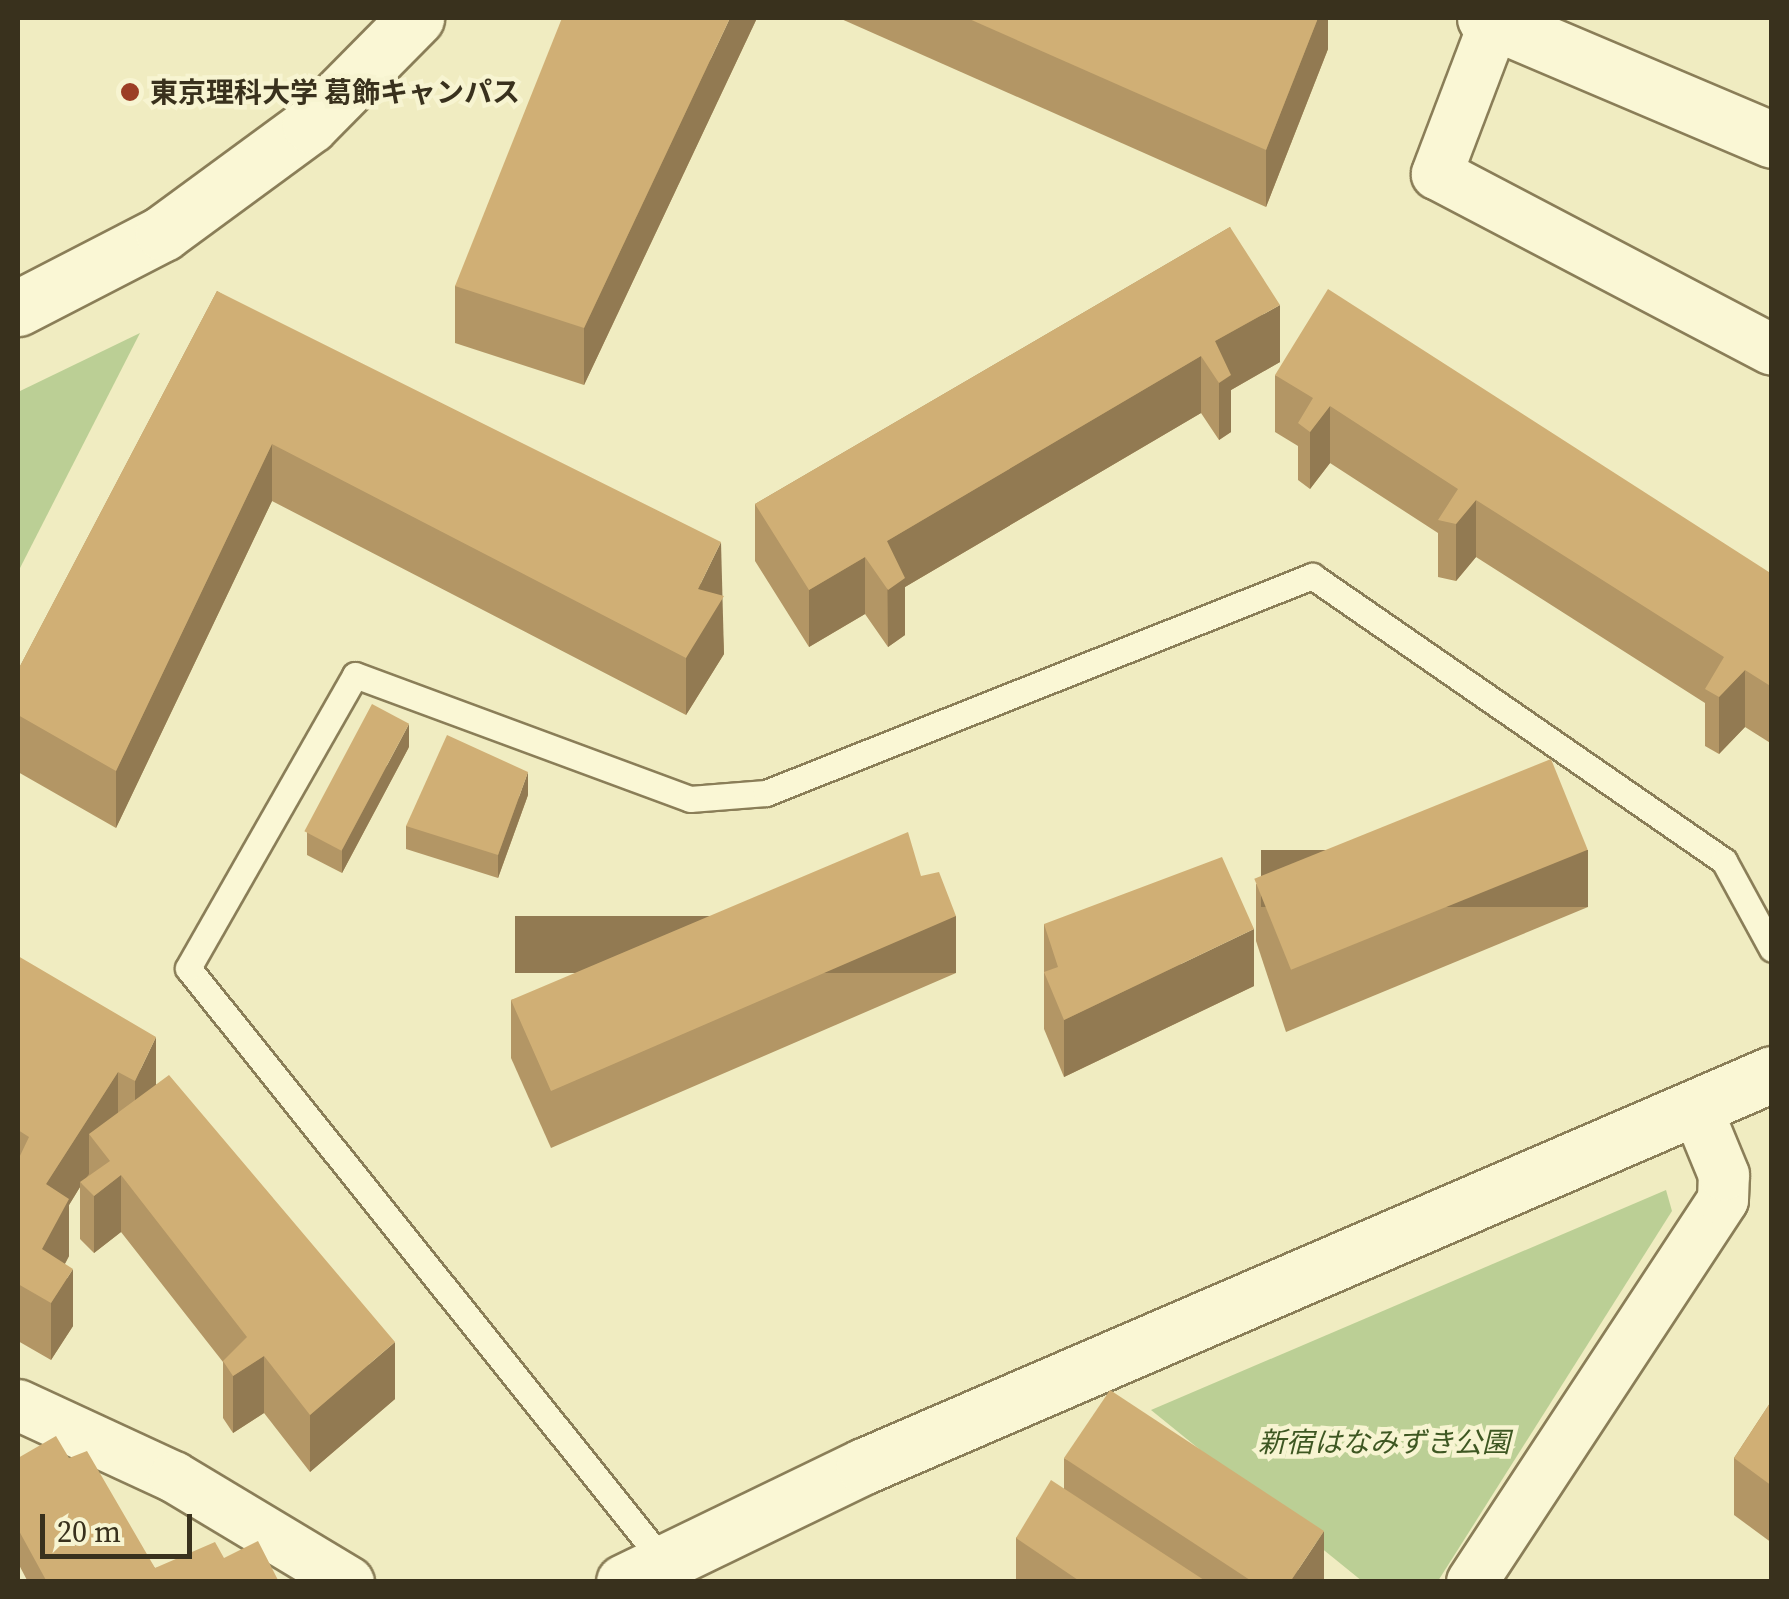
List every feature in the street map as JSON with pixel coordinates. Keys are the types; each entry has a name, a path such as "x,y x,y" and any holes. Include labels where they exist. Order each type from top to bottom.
{"street":[{"path":"18,308 164,233 310,125 416,18"},
{"path":"1772,140 1490,20 1437,174 1772,350"},
{"path":"644,1572 864,1466 1772,1074"},
{"path":"1472,1582 1723,1200 1724,1175 1696,1106"},
{"path":"18,1406 174,1477 349,1582"}],"lane":[{"path":"644,1572 188,968 355,675 690,799 766,793 1312,576 1724,861 1772,950"}],"green space":[{"path":"140,333 18,572 18,392"},
{"name":"新宿はなみずき公園","path":"1666,1190 1672,1211 1438,1581 1362,1581 1151,1410"}],"building":[{"path":"562,18 730,18 584,328 455,286"},
{"path":"967,18 1318,18 1266,150"},
{"path":"1230,227 1280,305 1215,341 1231,375 1219,383 1201,356 887,541 905,578 888,590 865,557 809,590 755,504"},
{"path":"1328,289 1772,574 1772,687 1745,670 1719,697 1705,689 1724,657 1476,500 1456,524 1438,520 1458,489 1330,406 1310,432 1298,423 1313,398 1275,375"},
{"path":"217,291 721,542 698,589 724,596 686,658 272,444 116,771 18,715 18,670"},
{"path":"372,704 409,724 341,851 304,831"},
{"path":"447,735 528,772 498,855 406,826"},
{"path":"1551,759 1588,850 1291,970 1254,879"},
{"path":"908,832 921,876 939,872 956,916 551,1091 511,1000"},
{"path":"1222,857 1254,929 1064,1020 1044,972 1058,967 1044,924"},
{"path":"18,956 156,1037 135,1081 118,1072 46,1184 69,1199 42,1249 73,1269 51,1303 18,1284 18,1160 29,1137 18,1130"},
{"path":"169,1075 395,1342 310,1415 264,1356 233,1376 223,1361 247,1337 121,1175 94,1196 80,1182 110,1161 89,1134"},
{"path":"1110,1390 1324,1531 1290,1582 1253,1582 1064,1458"},
{"path":"1772,1400 1772,1486 1734,1458"},
{"path":"56,1436 69,1458 87,1451 155,1568 215,1542 224,1558 258,1541 279,1582 47,1582 18,1529 18,1458"},
{"path":"1051,1480 1207,1582 1081,1582 1016,1538"}],"place":[{"name":"東京理科大学 葛飾キャンパス","path":"130,92"}]}
